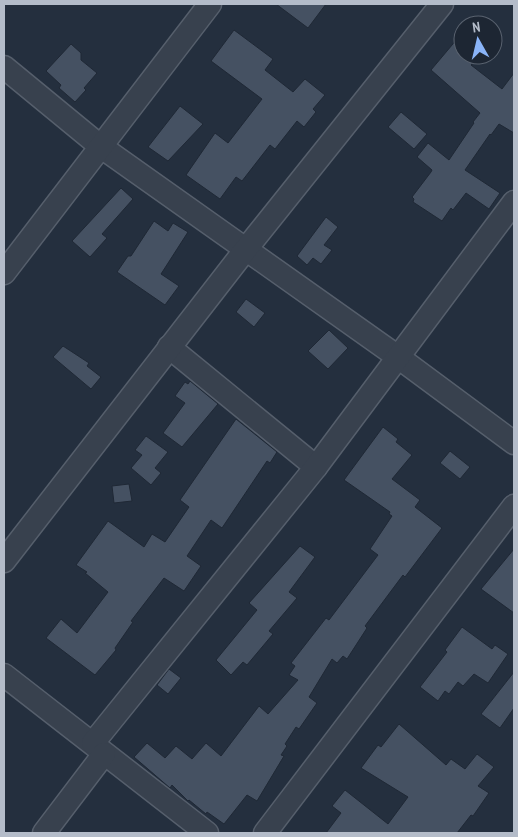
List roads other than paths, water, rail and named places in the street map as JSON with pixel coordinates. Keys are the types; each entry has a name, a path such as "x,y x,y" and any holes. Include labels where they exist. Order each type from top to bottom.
{"street":[{"path":"4,273 210,4"},
{"path":"4,561 246,249 442,4"},
{"path":"4,67 100,146 398,356 514,443"},
{"path":"44,833 98,749 316,467 514,202"},
{"path":"169,347 316,467"},
{"path":"265,833 514,506"},
{"path":"4,675 207,833"}]}
